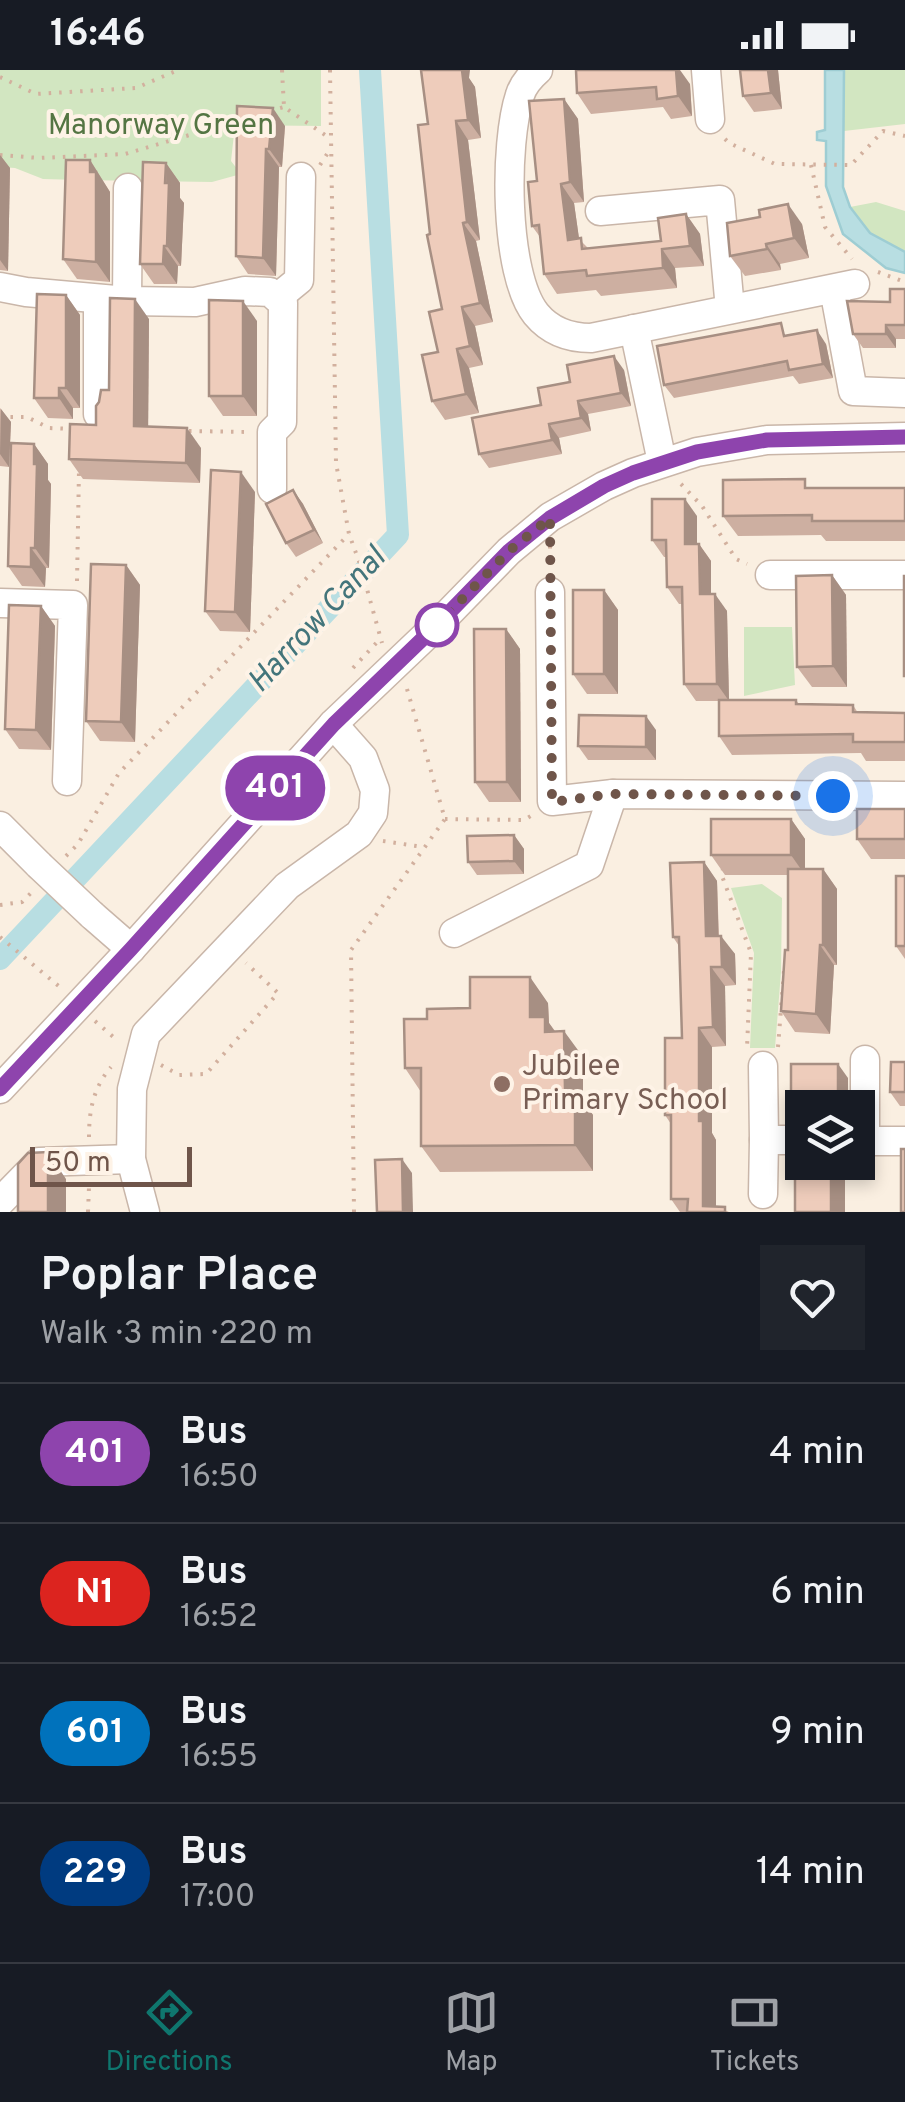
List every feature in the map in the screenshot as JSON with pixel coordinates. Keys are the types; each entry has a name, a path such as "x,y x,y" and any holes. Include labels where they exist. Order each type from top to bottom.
{"street":[{"path":"538,70 520,93 509,176 513,235 526,295 546,324 568,335 591,338 730,309 855,277 852,390 905,393"},
{"path":"706,70 710,120"},
{"path":"277,298 299,280 300,177"},
{"path":"127,301 128,188"},
{"path":"600,211 720,200 730,309"},
{"path":"0,288 127,301 195,302 245,291 270,292 283,303 272,490"},
{"path":"89,422 98,299"},
{"path":"634,329 662,462"},
{"path":"0,1089 334,724 509,551 550,518 604,486 662,462 732,445 767,440 905,437"},
{"path":"770,575 905,575"},
{"path":"550,592 552,802 613,794 905,796"},
{"path":"0,603 73,605 67,782"},
{"path":"145,1212 131,1159 133,1052 288,886 359,834 373,813 375,790 364,758 334,724"},
{"path":"454,934 589,866 613,794"},
{"path":"0,826 43,874 131,949"},
{"path":"763,1059 763,1194"},
{"path":"864,1090 866,1060"},
{"path":"764,1140 785,1140"},
{"path":"875,1140 905,1141"},
{"path":"0,1202 39,1162 131,1159"}],"path":[{"path":"0,77 36,94 136,88 178,70"},
{"path":"282,70 284,107"},
{"path":"330,70 336,462 349,534 384,647"},
{"path":"266,112 284,107 331,139"},
{"path":"0,155 39,158 124,154 247,118"},
{"path":"710,120 729,143 776,164 851,165 882,132 905,136"},
{"path":"812,165 825,227 855,277 905,282"},
{"path":"0,416 27,417 50,428 89,422"},
{"path":"176,430 277,427"},
{"path":"73,605 79,469"},
{"path":"681,484 702,506 736,558"},
{"path":"550,518 550,592"},
{"path":"0,905 22,902 43,874 78,844 119,774 349,534"},
{"path":"406,682 445,819"},
{"path":"445,819 524,820 540,810"},
{"path":"354,1212 351,950 445,819"},
{"path":"359,834 425,847"},
{"path":"723,856 722,876 751,953 746,1052 763,1059 778,1052 784,968"},
{"path":"0,937 64,990"},
{"path":"88,1014 133,1052 179,1075 206,1074 278,994 229,948"},
{"path":"88,1212 89,1118 93,1096 105,1074 133,1052"}],"green space":[{"name":"Manorway Green","path":"0,70 321,70 321,126 235,125 231,161 241,174 212,182 43,179 15,168 0,167"},
{"path":"844,70 905,70 905,124 844,131"},
{"path":"876,202 905,211 905,252 870,234 850,207"},
{"path":"744,627 792,627 795,685 744,696"},
{"path":"762,884 782,898 775,1048 750,1048 754,953 731,888"}],"water":[{"path":"825,70 844,70 843,187 850,207 870,233 905,252 905,273 886,268 843,234 826,186 826,141 817,140 817,132 825,130"}],"building":[{"path":"421,70 462,70 468,120 456,121 467,222 463,223 480,303 462,307 470,346 457,349 466,394 432,401 422,355 438,352 429,312 442,309 427,235 430,234 418,125 428,124"},
{"path":"576,70 676,70 678,96 657,99 656,87 577,93"},
{"path":"740,70 768,70 771,93 743,96"},
{"path":"564,99 570,182 561,184 568,240 581,238 582,249 661,241 658,218 686,214 690,246 662,249 663,268 587,276 586,270 544,274 539,225 532,226 528,182 537,181 529,101"},
{"path":"237,106 273,108 266,149 263,258 236,256"},
{"path":"66,160 90,160 90,172 96,172 96,262 63,259"},
{"path":"143,162 166,163 165,183 169,183 163,264 140,264"},
{"path":"788,204 794,238 766,244 767,249 730,256 727,223 760,217 759,210"},
{"path":"890,289 905,289 905,325 886,325 886,334 853,334 847,301 890,302"},
{"path":"37,294 66,295 66,388 59,388 59,398 34,398"},
{"path":"110,298 135,299 134,426 187,428 186,463 69,459 70,424 96,425 101,390 109,390"},
{"path":"209,300 243,301 243,396 209,396"},
{"path":"781,323 784,336 817,330 823,364 789,370 787,361 664,385 657,346"},
{"path":"614,356 621,393 578,401 581,418 549,424 552,440 479,454 472,418 541,405 538,388 570,382 567,365"},
{"path":"11,443 34,444 35,548 31,548 31,567 8,566"},
{"path":"211,470 241,472 235,612 205,611"},
{"path":"805,479 805,488 905,488 905,521 812,521 812,515 723,516 723,480"},
{"path":"293,490 314,530 286,543 266,504"},
{"path":"652,499 685,499 685,544 699,544 700,594 715,594 717,684 684,684 682,587 667,587 666,540 652,540"},
{"path":"91,564 126,565 121,722 86,721"},
{"path":"832,575 833,666 797,667 796,576"},
{"path":"905,576 905,676 904,676"},
{"path":"573,590 604,590 604,674 573,674"},
{"path":"9,605 41,606 36,730 5,729"},
{"path":"474,629 506,629 507,782 475,782"},
{"path":"719,700 796,700 796,704 853,705 853,712 905,713 905,742 853,742 853,734 719,736"},
{"path":"579,715 646,716 646,747 578,746"},
{"path":"857,809 905,809 905,839 857,839"},
{"path":"711,819 791,819 791,855 711,855"},
{"path":"514,835 514,861 468,862 467,836"},
{"path":"704,862 706,936 721,936 722,967 711,967 713,1027 699,1028 703,1206 725,1207 725,1212 687,1212 688,1199 671,1199 671,1115 665,1115 665,1038 682,1038 679,937 673,937 670,863"},
{"path":"788,869 823,869 823,945 816,1014 781,1011 788,950"},
{"path":"896,876 905,876 905,946 896,946"},
{"path":"470,977 530,977 530,1017 545,1017 545,1032 564,1031 565,1089 575,1089 575,1145 421,1146 421,1068 405,1068 404,1019 427,1019 427,1009 470,1008"},
{"path":"891,1062 905,1062 905,1092 890,1092"},
{"path":"791,1064 838,1064 838,1090 791,1090"},
{"path":"901,1149 905,1149 905,1212 901,1212"},
{"path":"48,1152 48,1212 18,1212 18,1164 28,1153"},
{"path":"402,1159 403,1212 377,1212 375,1160"},
{"path":"795,1180 831,1180 831,1212 795,1212"}],"waterway":[{"name":"Harrow Canal","path":"0,959 398,535 370,70"}],"bus line":[{"name":"401","path":"0,1089 334,724 509,551 550,518 604,486 697,452 767,440 905,437"}],"place":[{"name":"Jubilee Primary School","path":"502,1084"}],"route":[{"path":"437,625 509,551 550,518 552,802 613,794 833,796"}]}
